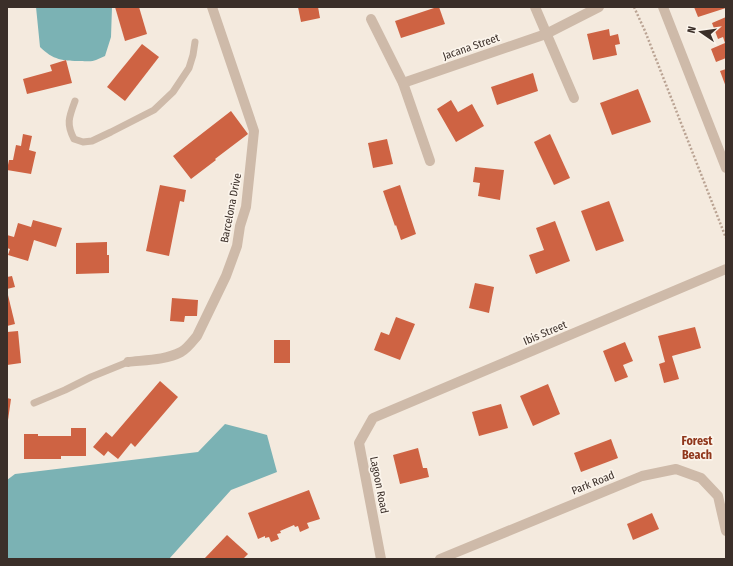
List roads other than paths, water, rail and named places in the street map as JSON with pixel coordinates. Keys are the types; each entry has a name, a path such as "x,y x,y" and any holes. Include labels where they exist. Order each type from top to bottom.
{"street":[{"name":"Barcelona Drive","path":"128,362 166,357 182,352 191,343 197,336 223,282 237,246 240,226 246,207 254,131 212,7"},
{"path":"535,7 574,98"},
{"name":"Jacana Street","path":"403,83 546,34 599,7"},
{"path":"663,7 726,168"},
{"path":"372,19 403,83 430,161"},
{"name":"Ibis Street","path":"373,418 726,269"},
{"name":"Lagoon Road","path":"373,418 359,442 381,559"},
{"name":"Park Road","path":"440,559 642,476 676,469 701,478 718,496 726,531"}],"lane":[{"path":"75,101 70,113 68,129 74,139 83,142 111,132 154,110 173,92 188,68 195,42"},
{"path":"34,403 128,362"}],"water":[{"path":"36,7 112,7 111,37 105,56 93,61 75,61 59,59 49,55 40,47"},
{"path":"225,424 267,435 277,472 231,490 169,559 7,559 7,480 15,474 198,452"}],"district":[{"name":"Forest Beach","path":"697,448"}]}
